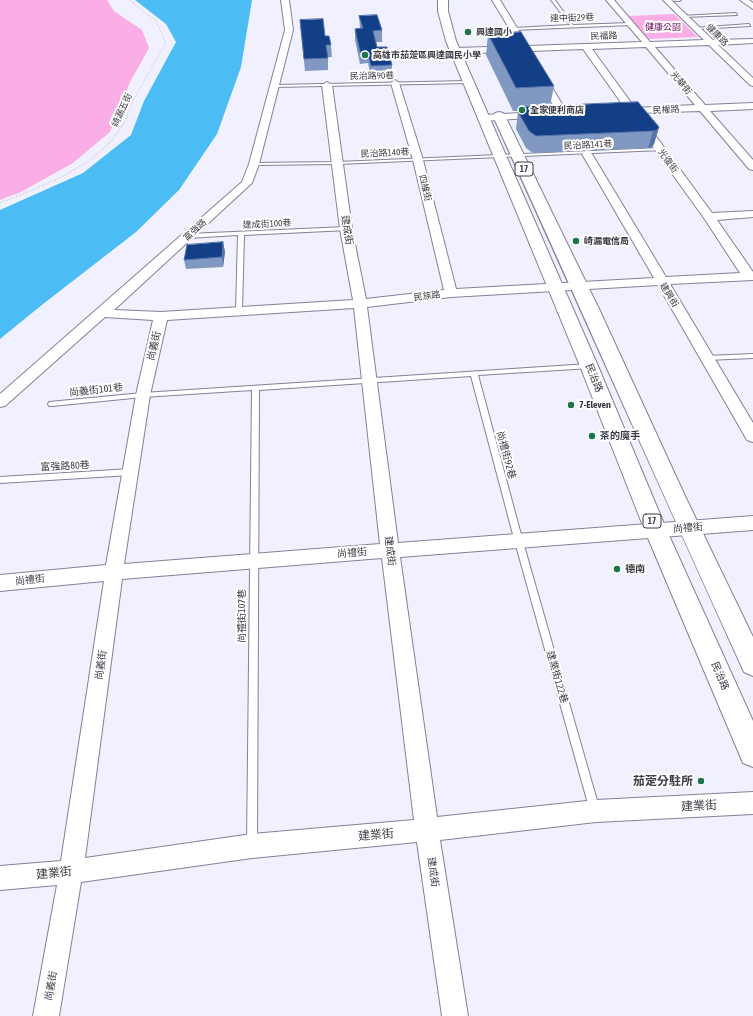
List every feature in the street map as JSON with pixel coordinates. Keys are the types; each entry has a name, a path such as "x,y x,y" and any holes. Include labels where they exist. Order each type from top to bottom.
{"main road":[{"name":"民治路","path":"443,0 443,11 446,23 466,52 469,82 589,366 656,531 753,753"},
{"name":"17","path":"493,103 753,664"}],"street":[{"name":"富強路","path":"0,402 247,183 254,164 289,30 285,0"},
{"path":"484,118 559,114 535,65 496,0"},
{"name":"光華街","path":"610,0 753,167"},
{"name":"健康路","path":"667,0 753,83"},
{"path":"744,0 753,7"},
{"name":"民福路","path":"466,52 753,41"},
{"name":"光復街","path":"586,47 750,276"},
{"name":"四維街","path":"395,84 418,160 451,293"},
{"name":"建成街","path":"327,85 346,229 360,304 390,550 427,830 454,1016"},
{"name":"民權路","path":"617,112 753,106"},
{"name":"建興街","path":"587,154 753,436"},
{"path":"709,217 753,214"},
{"name":"民族路","path":"102,313 161,316 360,304 451,293 750,276"},
{"name":"尚義街","path":"46,1016 71,872 114,572 143,395 161,316"},
{"name":"尚禮街","path":"0,583 254,560 519,542 753,523"},
{"name":"建業街","path":"0,878 71,872 252,846 427,830 596,811 753,803"}],"lane":[{"path":"553,0 572,26"},
{"path":"667,0 679,0"},
{"path":"683,16 736,14"},
{"name":"建中街29巷","path":"514,29 630,24"},
{"path":"696,28 749,26"},
{"name":"民治路90巷","path":"275,86 469,82"},
{"name":"民治路141巷","path":"517,154 587,154 660,149"},
{"name":"民治路140巷","path":"254,164 418,160 517,154"},
{"name":"建成街100巷","path":"188,236 241,235 346,229"},
{"path":"238,311 241,235"},
{"path":"707,358 753,356"},
{"name":"尚義街101巷","path":"52,404 143,395 256,387 589,366"},
{"name":"尚禮街92巷","path":"474,374 519,542"},
{"name":"尚禮街107巷","path":"252,846 256,387"},
{"name":"富強路80巷","path":"0,480 131,472"},
{"name":"建業街122巷","path":"519,542 596,811"}],"path":[{"name":"崎漏五街","path":"0,203 34,189 75,169 107,146 118,133 134,99 166,43 156,21 128,0"}],"green space":[{"path":"0,0 107,0 114,11 142,30 149,48 130,82 110,132 73,163 21,192 0,200"},
{"name":"健康公園","path":"674,14 698,37 649,39 628,16"}],"water":[{"path":"135,0 252,0 241,67 217,134 179,190 136,232 0,339 0,210 83,173 131,135 144,101 176,42 166,24"}],"building":[{"path":"377,15 382,30 373,31 377,47 387,47 392,65 371,66 367,51 360,52 355,29 363,28 359,16"},
{"path":"323,19 325,36 329,36 331,45 326,45 328,58 304,59 300,20"},
{"path":"521,32 554,86 516,88 488,34"},
{"path":"638,102 659,127 657,130 536,136 529,131 518,112 519,108 522,107"},
{"path":"223,242 222,257 184,260 187,245"}],"place":[{"name":"興達國小","path":"468,32"},
{"name":"高雄市茄萣區興達國民小學","path":"365,55"},
{"name":"全家便利商店","path":"522,110"},
{"name":"崎漏電信局","path":"576,241"},
{"name":"7-Eleven","path":"571,405"},
{"name":"茶的魔手","path":"592,436"},
{"name":"德南","path":"617,569"},
{"name":"茄萣分駐所","path":"701,781"}]}
